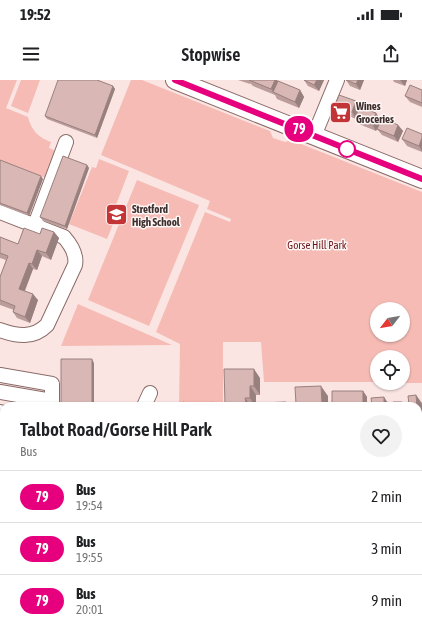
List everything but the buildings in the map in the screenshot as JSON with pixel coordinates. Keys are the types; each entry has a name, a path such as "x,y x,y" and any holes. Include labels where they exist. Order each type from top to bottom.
{"main road":[{"path":"175,80 422,179"}],"street":[{"path":"314,136 337,80"},
{"path":"35,225 66,142"},
{"path":"0,212 64,237 74,253 75,265 47,325 40,331 33,334 20,336 0,330"},
{"path":"0,375 52,384 52,402"},
{"path":"0,392 47,402"},
{"path":"146,402 150,393"}],"green space":[{"path":"0,80 17,80 6,108 28,117 33,130 51,142 49,148 56,151 46,178 0,161"},
{"path":"21,80 40,80 28,113 11,106"},
{"name":"Gorse Hill Park","path":"131,80 142,80 270,131 273,138 285,142 291,140 422,192 422,383 410,383 410,350 370,350 370,382 264,382 261,342 223,342 223,402 179,402 180,344 156,332 205,212 230,222 231,219 207,209 210,201 101,155"},
{"path":"99,159 129,171 114,210 118,212 107,239 69,224 92,167 96,168"},
{"path":"137,180 199,205 149,326 88,300"},
{"path":"78,304 172,345 61,346"}],"bus line":[{"name":"79","path":"175,80 422,179"}],"place":[{"name":"Wines Groceries","path":"340,112"},
{"name":"Stretford High School","path":"116,215"}]}
